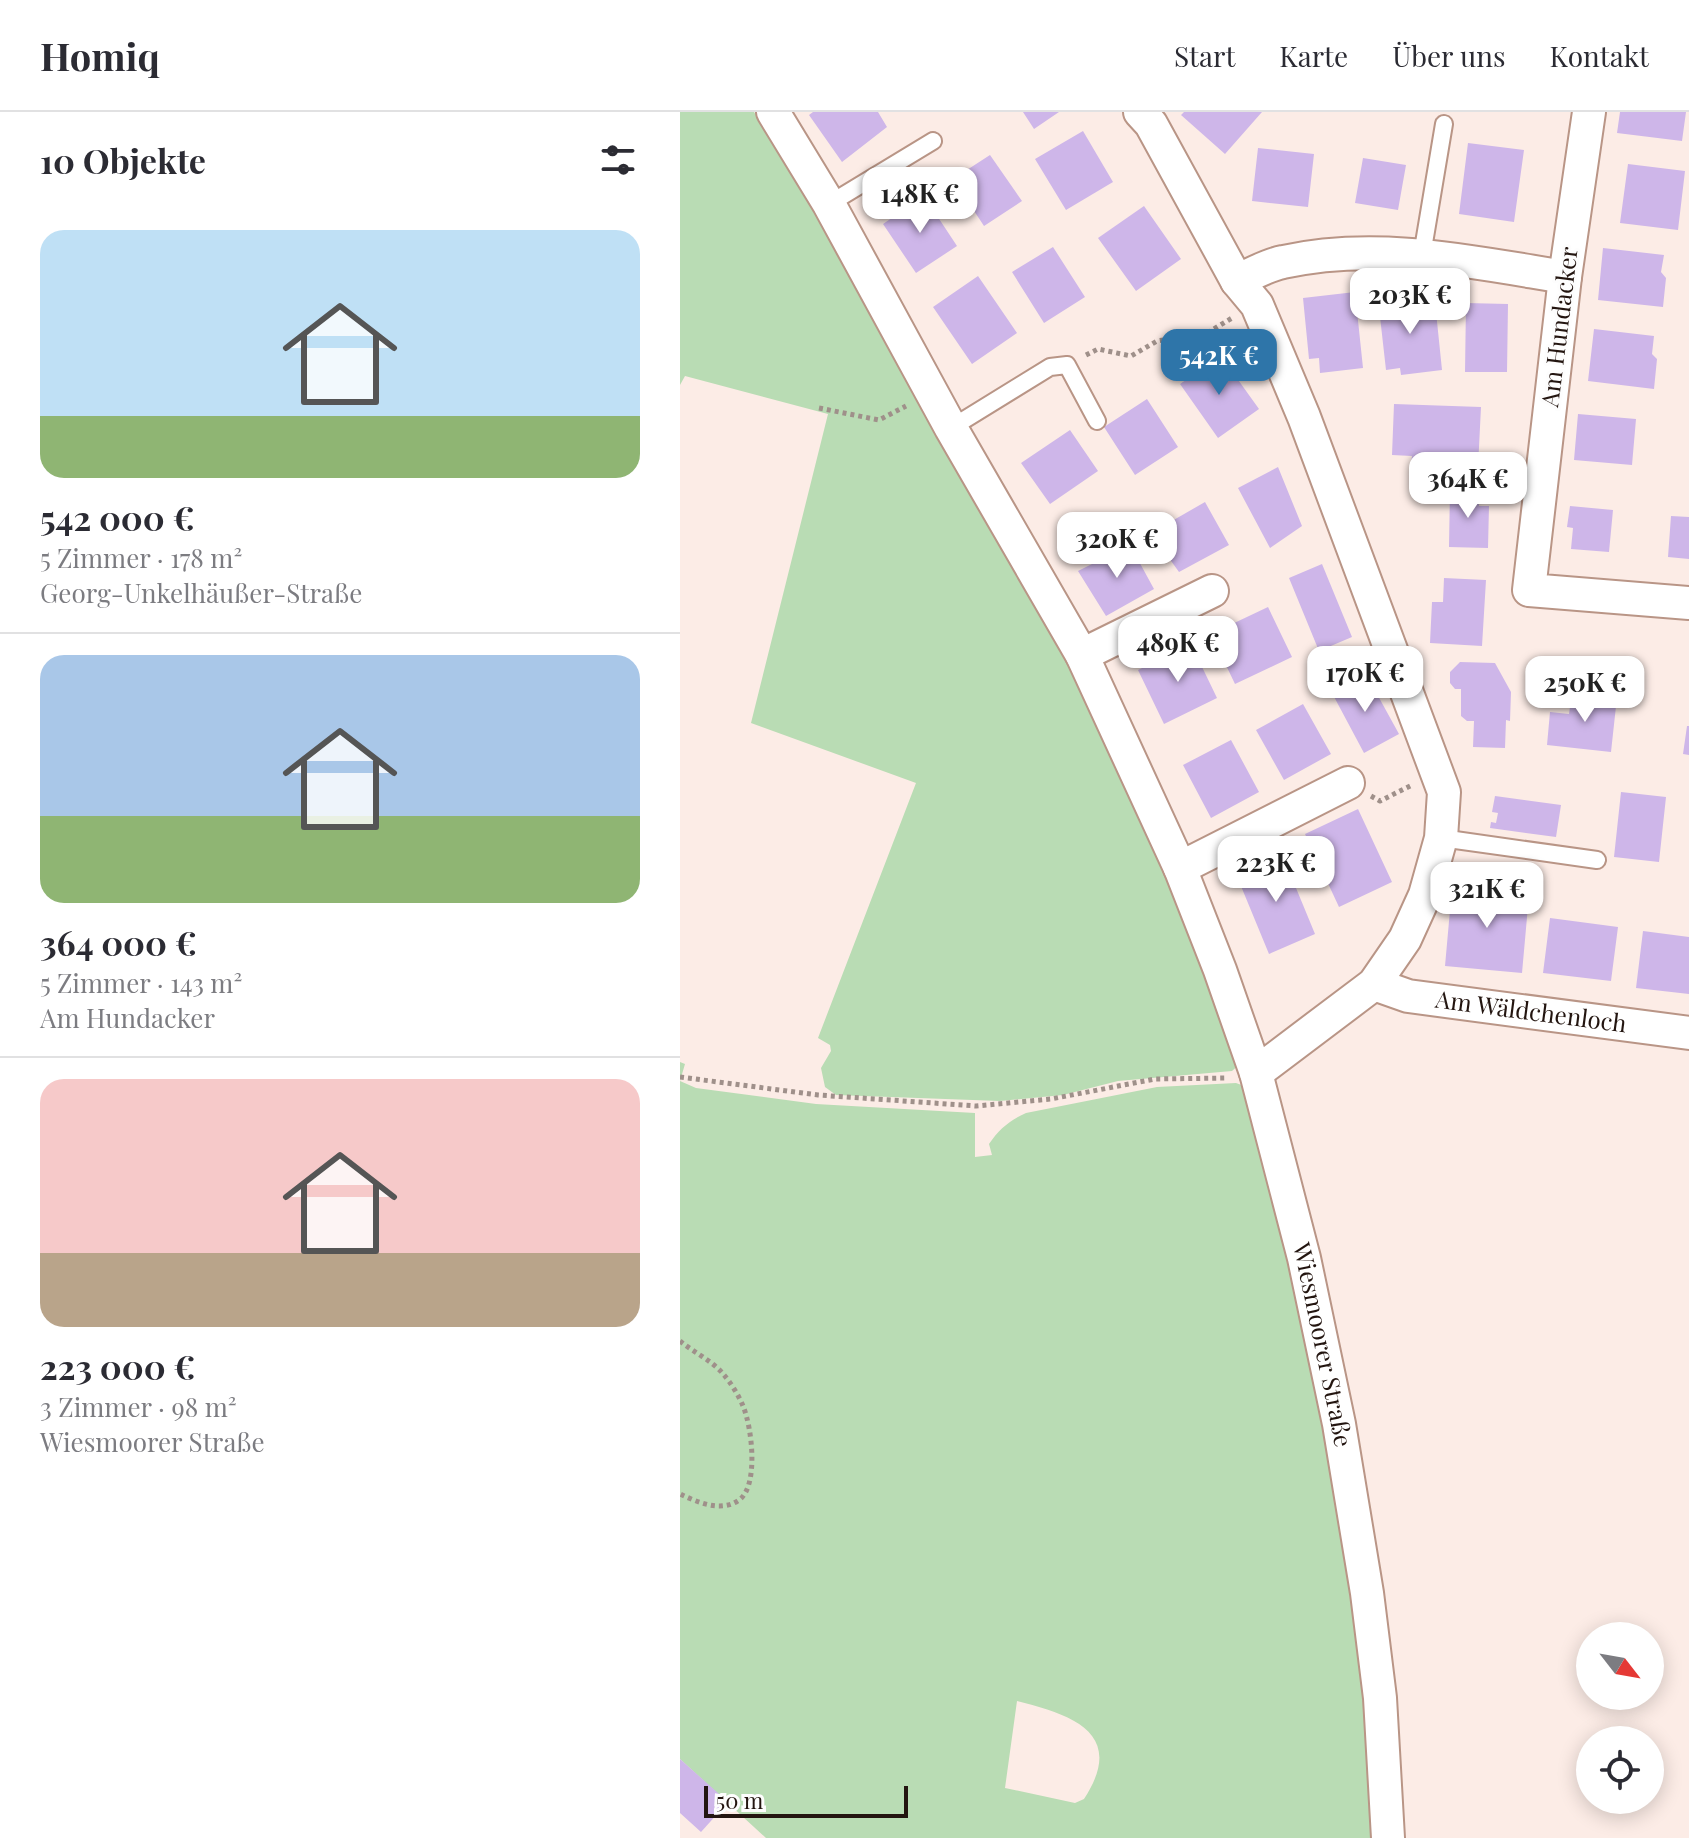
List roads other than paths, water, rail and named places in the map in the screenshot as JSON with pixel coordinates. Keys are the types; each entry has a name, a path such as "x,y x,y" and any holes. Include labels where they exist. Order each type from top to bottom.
{"street":[{"name":"Wiesmoorer Straße","path":"773,112 829,204 951,428 1082,655 1180,868 1256,1073 1304,1258 1353,1507 1380,1698 1388,1838"},
{"name":"Am Hundacker","path":"1589,112 1565,277 1529,590 1689,603"},
{"path":"1151,116 1237,281 1257,305 1304,417 1444,792 1441,838 1425,895 1405,939 1374,984 1256,1073"},
{"path":"1237,281 1280,262 1346,252 1422,255 1565,277"},
{"path":"1082,655 1212,591"},
{"path":"1180,868 1348,783"},
{"name":"Am Wäldchenloch","path":"1374,984 1408,996 1689,1033"}],"lane":[{"path":"1422,255 1444,124"},
{"path":"829,204 933,141"},
{"path":"951,428 1050,367 1067,365 1097,421"},
{"path":"1441,838 1597,860"}]}
